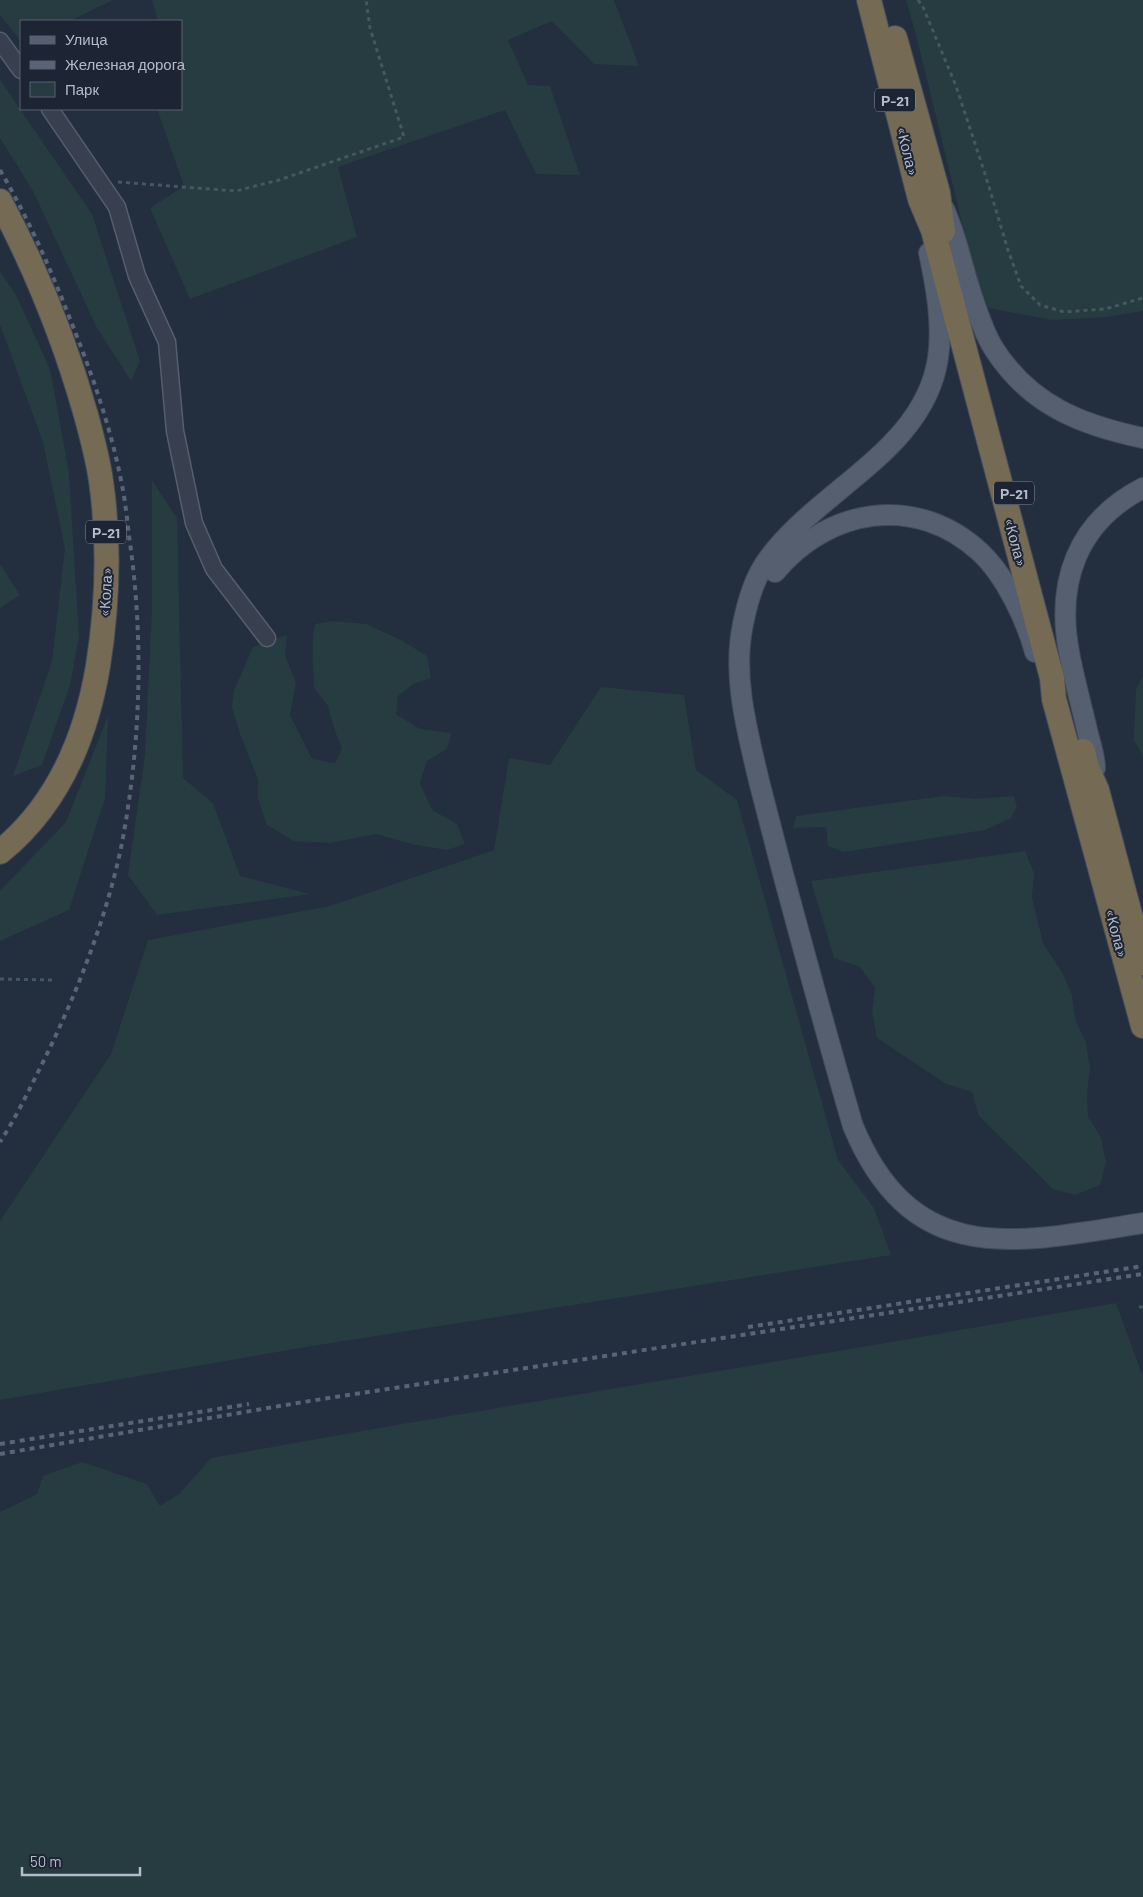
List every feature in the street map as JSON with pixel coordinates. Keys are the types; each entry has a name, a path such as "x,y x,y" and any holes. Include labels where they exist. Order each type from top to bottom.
{"highway":[{"name":"«Кола»","path":"869,0 929,196 948,247 1087,768 1097,790 1143,962"},
{"name":"«Кола»","path":"885,0 929,196 933,230 1052,678 1054,699 1143,1026"},
{"name":"«Кола»","path":"0,201 44,294 80,393 101,479 107,552 107,593 102,642 94,688 84,726 69,765 48,800 16,839 0,852"}],"main road":[{"path":"929,196 951,224 983,326 994,349 1009,368 1045,402 1067,416 1092,426 1143,438"},
{"path":"929,196 924,232 933,271 940,334 938,359 932,384 919,410 903,432 881,455 803,520 774,552 755,582 743,625 739,661 748,734 780,860 853,1126 872,1166 900,1200 917,1214 937,1226 961,1235 989,1240 1052,1238 1143,1223"},
{"path":"1097,790 1095,764 1069,652 1066,620 1068,584 1081,546 1094,525 1112,507 1143,488"},
{"path":"743,625 772,574 789,555 830,527 853,518 875,515 922,519 944,527 964,538 982,553 996,570 1022,617 1043,679 1054,699"}],"street":[{"path":"0,41 20,69"},
{"path":"51,110 117,207 137,276 167,342 175,431 194,523 214,569 267,638"}],"path":[{"path":"99,181 236,191 279,180 404,137 370,28 366,0"},
{"path":"918,0 923,7 956,86 1021,286 1040,305 1064,312 1105,309 1143,298"},
{"path":"0,979 53,980"}],"green space":[{"path":"0,0 113,0 72,20 20,20 20,40 0,15"},
{"path":"152,0 614,0 639,66 594,64 552,21 508,40 528,85 550,86 580,175 536,174 505,110 338,167 357,237 190,299 150,208 184,186 157,110 182,110 182,20 158,20"},
{"path":"906,0 1143,0 1143,311 1106,317 1052,320 988,308 973,267"},
{"path":"0,80 92,214 140,361 131,381 97,328 33,191 0,138"},
{"path":"0,272 16,295 50,369 69,473 79,637 70,685 42,765 13,776 52,661 65,549 43,442 0,325"},
{"path":"152,480 177,518 183,778 213,803 240,876 310,894 157,915 128,875 145,755 152,609"},
{"path":"0,564 20,595 0,608"},
{"path":"333,621 366,624 401,640 427,656 431,678 413,684 398,696 396,714 420,729 451,733 447,749 427,761 420,783 432,810 457,824 465,844 447,850 416,845 376,834 330,843 294,841 267,825 258,799 258,780 240,734 232,707 234,690 253,647 287,635 285,655 296,683 290,715 312,759 335,763 342,749 328,706 314,688 312,648 315,624"},
{"path":"1143,676 1143,757 1134,740 1136,690"},
{"path":"601,687 684,695 696,770 737,800 838,1160 874,1208 891,1255 306,1347 0,1400 0,1221 111,1054 148,940 330,906 494,850 509,758 550,765"},
{"path":"108,716 105,798 69,910 0,941 0,891 66,822"},
{"path":"944,796 975,799 1014,796 1017,807 1011,818 985,830 844,852 828,846 826,827 793,828 796,816"},
{"path":"1025,851 1034,873 1032,897 1043,943 1062,972 1072,995 1075,1019 1086,1042 1090,1069 1087,1092 1088,1116 1101,1138 1106,1162 1100,1185 1075,1195 1053,1189 979,1116 972,1092 946,1084 877,1038 872,1012 875,988 860,967 834,958 811,881"},
{"path":"1116,1303 1143,1377 1143,1897 0,1897 0,1512 37,1494 43,1476 82,1462 147,1484 160,1506 179,1494 211,1458"}],"railway":[{"path":"0,170 38,243 55,281 106,419 117,459 125,501 134,574 138,651 137,728 128,805 116,871 90,954 68,1008 28,1091 0,1142"},
{"path":"748,1327 1143,1266"},
{"path":"0,1454 303,1402 1143,1274"},
{"path":"0,1444 249,1404"}]}
